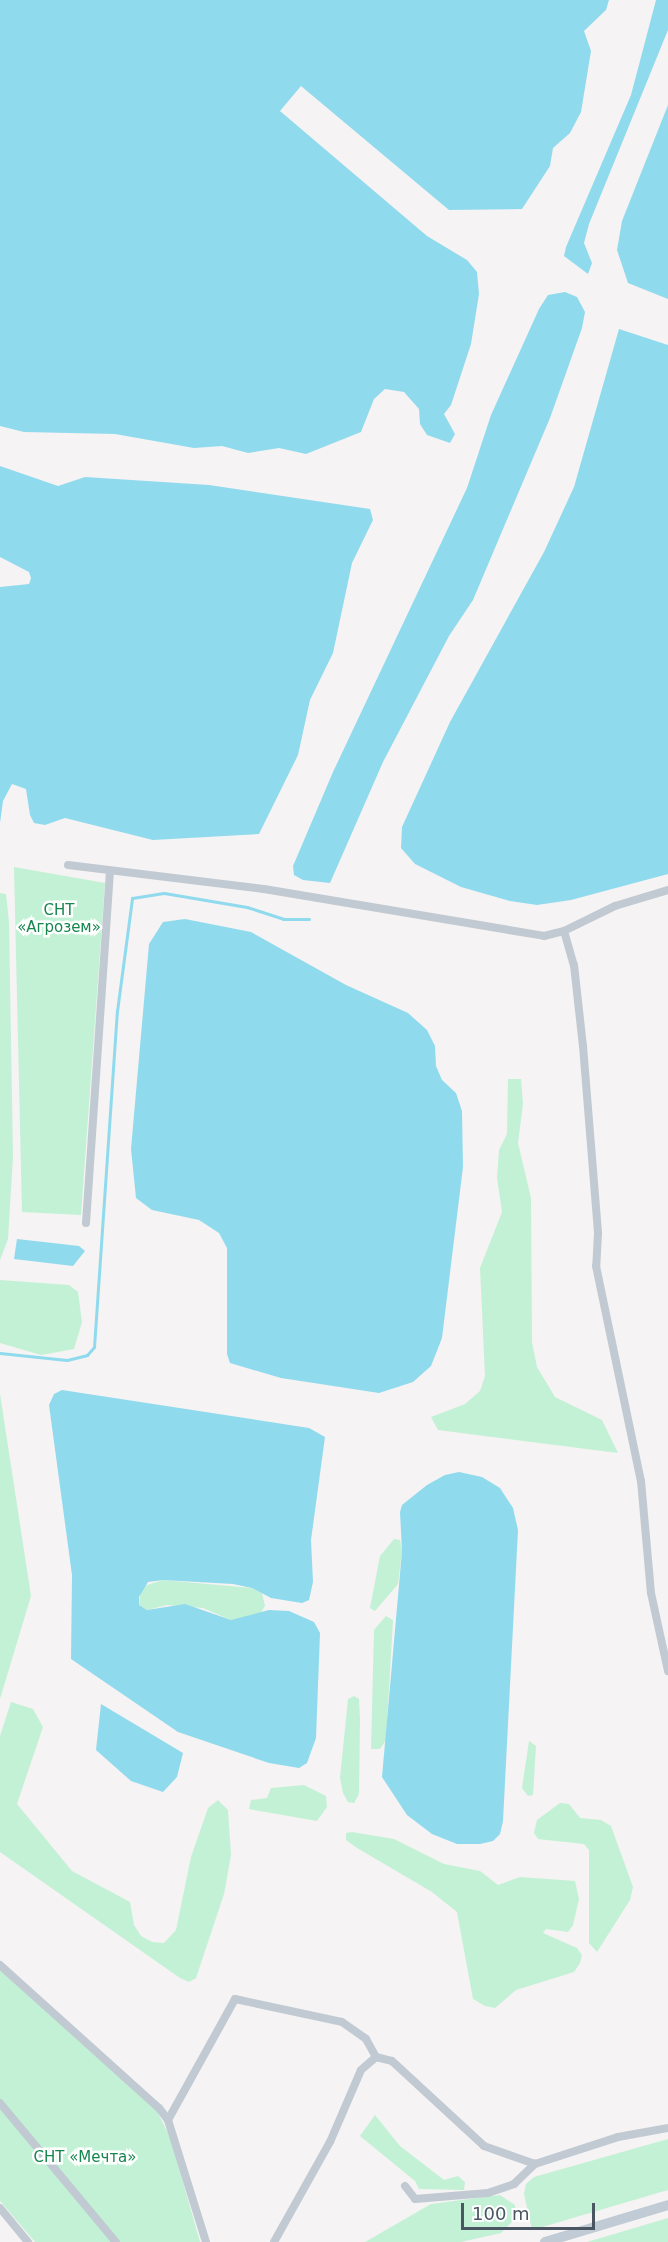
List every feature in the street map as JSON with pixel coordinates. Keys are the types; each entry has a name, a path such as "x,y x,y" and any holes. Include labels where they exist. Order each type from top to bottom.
{"main road":[{"path":"546,2242 668,2205"}],"street":[{"path":"68,865 110,872 264,889 523,935 544,936 564,931 615,906 668,890"},
{"path":"86,1223 110,872"},
{"path":"564,931 574,965 583,1046 598,1233 596,1266 641,1481 651,1593 668,1671"},
{"path":"0,1965 159,2108 168,2120 206,2242"},
{"path":"168,2120 235,1999 342,2022 366,2038 376,2057 392,2061 484,2146 535,2164"},
{"path":"274,2242 330,2142 361,2070 376,2057"},
{"path":"0,2103 116,2242"},
{"path":"405,2186 415,2199 488,2193 514,2184 535,2164 618,2137 668,2128"},
{"path":"0,2208 28,2242"}],"green space":[{"name":"СНТ «Агрозем»","path":"14,867 105,883 81,1215 22,1212"},
{"path":"0,893 6,894 9,922 13,1156 8,1239 0,1260"},
{"path":"508,1079 521,1079 523,1104 518,1143 531,1198 532,1342 537,1367 555,1397 602,1420 618,1453 438,1430 431,1417 465,1404 480,1391 485,1376 480,1268 502,1212 497,1178 499,1150 507,1134"},
{"path":"0,1280 69,1285 78,1292 82,1322 74,1349 41,1355 0,1343"},
{"path":"0,1394 31,1596 0,1699"},
{"path":"394,1539 400,1540 402,1551 398,1584 375,1611 370,1608 380,1556"},
{"path":"163,1580 252,1588 262,1593 265,1606 260,1614 231,1620 203,1608 167,1605 147,1610 139,1605 141,1587"},
{"path":"386,1616 393,1620 386,1740 380,1749 371,1749 374,1630"},
{"path":"354,1696 359,1699 360,1718 359,1794 354,1803 348,1802 343,1793 340,1778 348,1699"},
{"path":"11,1702 33,1709 43,1727 17,1804 72,1871 130,1902 134,1925 141,1936 152,1942 164,1943 176,1930 191,1857 208,1808 218,1800 228,1810 231,1855 224,1894 196,1978 189,1982 180,1978 0,1852 0,1736"},
{"path":"529,1741 536,1746 533,1795 528,1796 522,1788"},
{"path":"304,1785 326,1796 327,1807 317,1821 249,1809 251,1800 267,1798 271,1788"},
{"path":"560,1803 569,1804 580,1818 601,1820 611,1826 633,1887 630,1900 597,1952 589,1943 589,1850 584,1844 538,1839 534,1833 537,1820"},
{"path":"346,1833 394,1839 444,1864 480,1871 498,1885 520,1877 575,1881 579,1899 573,1925 568,1932 546,1929 543,1933 577,1948 582,1955 580,1963 574,1972 516,1990 495,2008 485,2006 473,1999 457,1912 432,1892 346,1840"},
{"name":"СНТ «Мечта»","path":"0,1967 157,2111 170,2137 200,2242 35,2242 0,2201"},
{"path":"375,2115 400,2146 444,2180 458,2176 465,2182 464,2190 419,2189 415,2181 360,2136"},
{"path":"668,2139 668,2190 532,2230 524,2194 526,2184 534,2177"},
{"path":"500,2195 515,2205 517,2217 501,2233 461,2242 365,2242 431,2204"},
{"path":"668,2218 668,2242 587,2242"}],"water":[{"path":"0,0 609,0 606,10 584,31 591,51 581,112 570,133 553,148 550,166 522,209 449,210 301,86 280,111 427,236 467,260 477,272 479,294 471,344 451,405 444,414 455,434 450,443 427,435 420,424 419,409 404,392 385,389 374,399 361,432 306,454 279,448 248,453 222,446 194,448 115,434 24,432 0,426"},
{"path":"656,0 668,0 668,30 589,224 584,243 592,263 588,274 564,256 566,247 631,95"},
{"path":"668,105 668,299 628,283 617,250 622,221"},
{"path":"565,292 577,297 585,312 582,328 550,418 473,600 449,636 383,762 330,883 303,880 294,875 293,866 333,772 467,488 491,415 539,309 548,295"},
{"path":"619,329 668,345 668,874 571,900 537,905 510,901 461,887 415,864 401,848 402,827 450,722 544,552 574,487"},
{"path":"0,466 58,486 85,477 209,485 370,509 373,520 352,563 333,653 310,700 298,755 259,834 153,840 65,818 45,825 34,823 30,815 26,789 12,784 3,801 0,823 0,587 29,584 31,578 29,572 0,557"},
{"path":"185,919 251,932 346,985 408,1013 427,1030 435,1046 436,1066 442,1080 456,1093 462,1111 463,1167 442,1338 431,1366 413,1382 379,1393 281,1378 230,1363 227,1354 227,1248 219,1233 199,1220 152,1210 136,1198 131,1149 149,944 163,922"},
{"path":"17,1239 79,1246 85,1251 73,1266 14,1259"},
{"path":"62,1390 309,1428 325,1437 311,1540 313,1582 309,1600 302,1603 271,1598 252,1588 233,1584 163,1580 148,1582 139,1597 139,1605 147,1610 185,1604 231,1620 269,1610 289,1611 314,1622 320,1633 316,1738 307,1763 299,1768 269,1763 178,1732 71,1659 72,1575 49,1405 54,1394"},
{"path":"459,1472 482,1477 500,1488 513,1508 518,1530 503,1821 500,1834 493,1841 480,1844 457,1844 432,1834 407,1815 382,1777 402,1551 400,1512 402,1505 427,1485 445,1475"},
{"path":"101,1704 183,1753 177,1777 163,1792 131,1781 96,1750"}],"waterway":[{"path":"0,1353 67,1360 87,1355 94,1347 117,1011 132,898 164,893 247,907 283,919 309,919"}]}
